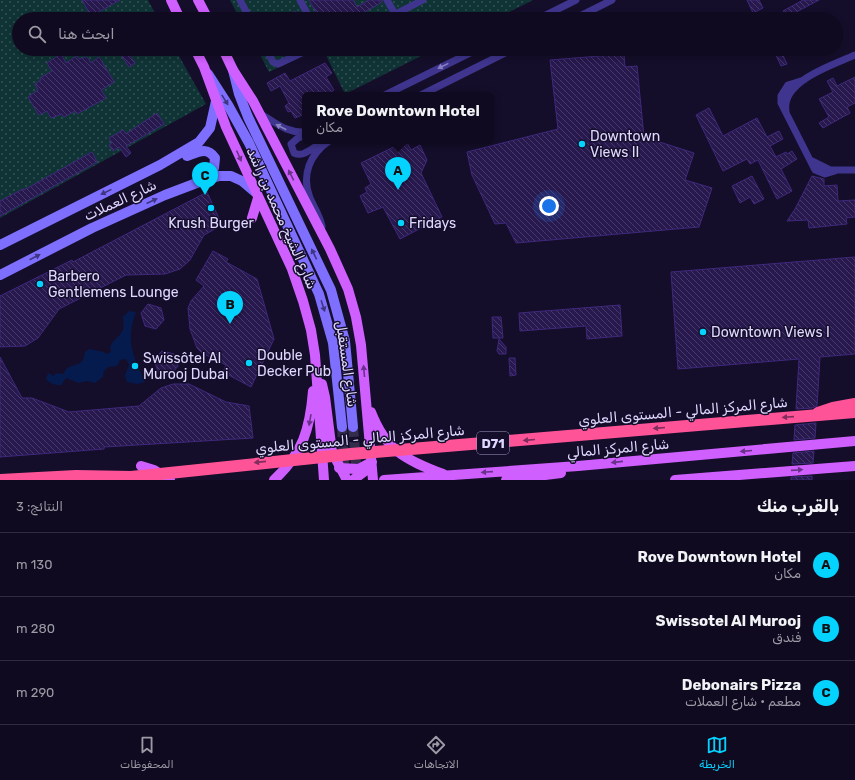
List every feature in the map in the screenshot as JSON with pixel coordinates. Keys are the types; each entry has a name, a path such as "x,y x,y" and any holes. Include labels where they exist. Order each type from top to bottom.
{"highway":[{"path":"813,416 833,408 855,404"},
{"name":"شارع المركز المالي - المستوى العلوي","path":"131,477 351,454 855,412"},
{"path":"0,480 76,476 131,477"},
{"path":"106,480 131,477"}],"main road":[{"path":"171,0 177,12"},
{"path":"198,0 204,12"},
{"name":"شارع المستقبل","path":"198,56 204,68 239,124 313,278 325,310 333,343 342,427"},
{"name":"شارع المستقبل","path":"226,56 233,70 245,111 330,290 344,342 353,427"},
{"name":"شارع الشيخ محمد بن راشد","path":"204,68 216,101 298,285 311,330 324,480"},
{"name":"شارع الشيخ محمد بن راشد","path":"233,70 259,113 342,275 356,317 361,345 373,480"},
{"name":"شارع العملات","path":"0,245 170,160 199,142 207,133 212,122 216,101"},
{"path":"170,160 203,150 208,151 215,158 214,168 211,171 183,188"},
{"name":"شارع العملات","path":"0,275 92,228 183,188 226,176 242,181 257,195"},
{"path":"252,218 257,195"},
{"path":"315,367 325,397 330,445 347,480"},
{"path":"274,480 296,454 306,434 311,417 315,367"},
{"path":"366,400 378,429 393,449 413,463 447,475"},
{"name":"شارع المركز المالي","path":"384,480 578,466 855,441"},
{"path":"340,468 359,469 372,464"},
{"path":"353,480 372,464"},
{"path":"141,466 154,470 170,480"},
{"path":"506,480 554,474 578,466"},
{"path":"675,480 855,466"}],"street":[{"path":"240,0 246,12"},
{"path":"300,0 306,12"},
{"path":"388,0 394,12"},
{"path":"399,12 423,0"},
{"path":"562,7 566,0"},
{"path":"552,12 576,0"},
{"path":"588,12 612,0"},
{"path":"855,55 804,80 792,89 786,101 787,114 810,160 824,169 835,171 855,170"},
{"path":"270,56 273,62 278,64 295,56"},
{"path":"391,92 464,56"},
{"path":"427,92 500,56"},
{"path":"259,113 281,128 302,132"},
{"path":"302,137 298,138 292,144 294,153 298,155 303,155 323,144"},
{"path":"322,234 322,225 310,198 306,180 314,154 325,144"}],"green space":[{"path":"0,0 148,0 154,12 12,12 12,56 179,56 206,104 0,218"},
{"path":"230,0 533,0 509,12 236,12"},
{"path":"261,56 302,56 269,72"},
{"path":"326,56 421,56 349,92 344,92"}],"water":[{"path":"129,311 136,312 131,331 132,348 145,382 137,384 127,382 125,375 129,365 126,359 120,360 117,366 108,367 104,371 103,377 95,383 87,381 79,383 66,378 61,385 59,385 51,383 46,379 48,373 54,376 56,373 63,374 67,368 80,363 83,360 85,352 89,349 104,352 106,354 111,352 110,348 112,343 123,330 123,317"}],"building":[{"path":"82,0 120,0 98,12 89,12"},
{"path":"309,0 353,0 357,7 369,0 382,0 382,2 365,12 316,12"},
{"path":"747,0 759,0 763,8 753,12"},
{"path":"803,0 819,0 796,12 783,11"},
{"path":"58,56 62,56 66,63 77,56 79,59 87,57 91,63 99,57 114,82 101,90 106,98 77,114 75,111 64,117 62,114 51,118 47,111 39,115 28,97 38,90 35,84 41,80 40,78 52,71 47,63"},
{"path":"122,56 130,56 135,63 129,67"},
{"name":"Downtown Views II","path":"599,56 624,56 625,67 637,66 644,137 694,153 685,180 712,188 699,227 516,243 506,223 495,224 472,175 467,152 558,129 550,60"},
{"path":"776,56 783,56 787,64 781,66"},
{"path":"325,63 332,73 326,77 334,90 331,92 302,92 302,115 295,118 291,111 288,112 285,106 289,103 280,86 271,91 267,83 285,73 290,81"},
{"path":"855,77 855,103 847,107 850,113 823,128 819,123 829,117 819,99 833,92 827,81 833,78 837,86"},
{"path":"709,108 723,136 757,118 767,137 779,131 783,139 770,146 776,157 792,151 797,159 781,169 792,191 777,199 758,160 750,164 747,159 723,171 696,115"},
{"path":"157,113 164,124 126,146 131,153 126,157 119,147 113,151 109,145 112,143 109,138 123,130 126,134"},
{"path":"400,144 408,144 411,150 420,145 427,160 421,173 442,217 400,239 383,207 368,213 360,196 367,192 365,188 371,184 361,163"},
{"path":"92,152 97,162 0,216 0,201 23,189 24,190"},
{"path":"752,176 764,199 754,204 750,197 740,203 732,186"},
{"path":"812,176 824,179 824,186 837,185 838,201 855,200 855,217 846,218 847,224 809,228 808,220 787,221"},
{"path":"207,192 222,225 204,235 190,260 180,269 165,274 126,275 59,309 38,338 25,346 0,347 0,296 72,260 73,262"},
{"path":"213,251 228,259 226,262 257,279 274,339 251,387 223,372 226,365 202,353 197,348 190,329 188,308 191,301 204,286 196,280"},
{"path":"855,257 855,354 820,357 817,406 812,408 796,409 799,359 678,369 671,272"},
{"path":"148,304 161,308 164,320 156,329 145,326 141,313"},
{"path":"620,305 622,336 587,339 586,326 520,331 519,313"},
{"path":"492,317 501,317 503,338 493,338"},
{"path":"499,339 506,347 506,354 499,354 497,351"},
{"path":"162,351 174,354 178,366 170,376 158,372 154,359"},
{"path":"0,357 22,398 32,398 69,412 139,406 161,388 173,384 189,384 226,402 249,406 253,438 104,447 104,449 0,457"},
{"path":"509,358 515,358 516,375 510,376"},
{"path":"816,423 815,438 794,440 795,425"},
{"path":"814,451 813,463 792,464 793,453"},
{"path":"812,476 812,480 791,480 791,477"}],"tunnel":[{"path":"342,427 345,477"},
{"path":"353,427 357,476"}],"place":[{"name":"Downtown Views II","path":"582,144"},
{"name":"Rove Downtown Hotel","path":"398,190"},
{"name":"Debonairs Pizza","path":"205,195"},
{"name":"Krush Burger","path":"211,208"},
{"name":"Fridays","path":"401,223"},
{"name":"Barbero Gentlemens Lounge","path":"40,284"},
{"name":"Swissotel Al Murooj","path":"230,324"},
{"name":"Downtown Views I","path":"703,332"},
{"name":"Double Decker Pub","path":"249,363"},
{"name":"Swissôtel Al Murooj Dubai","path":"135,366"}]}
